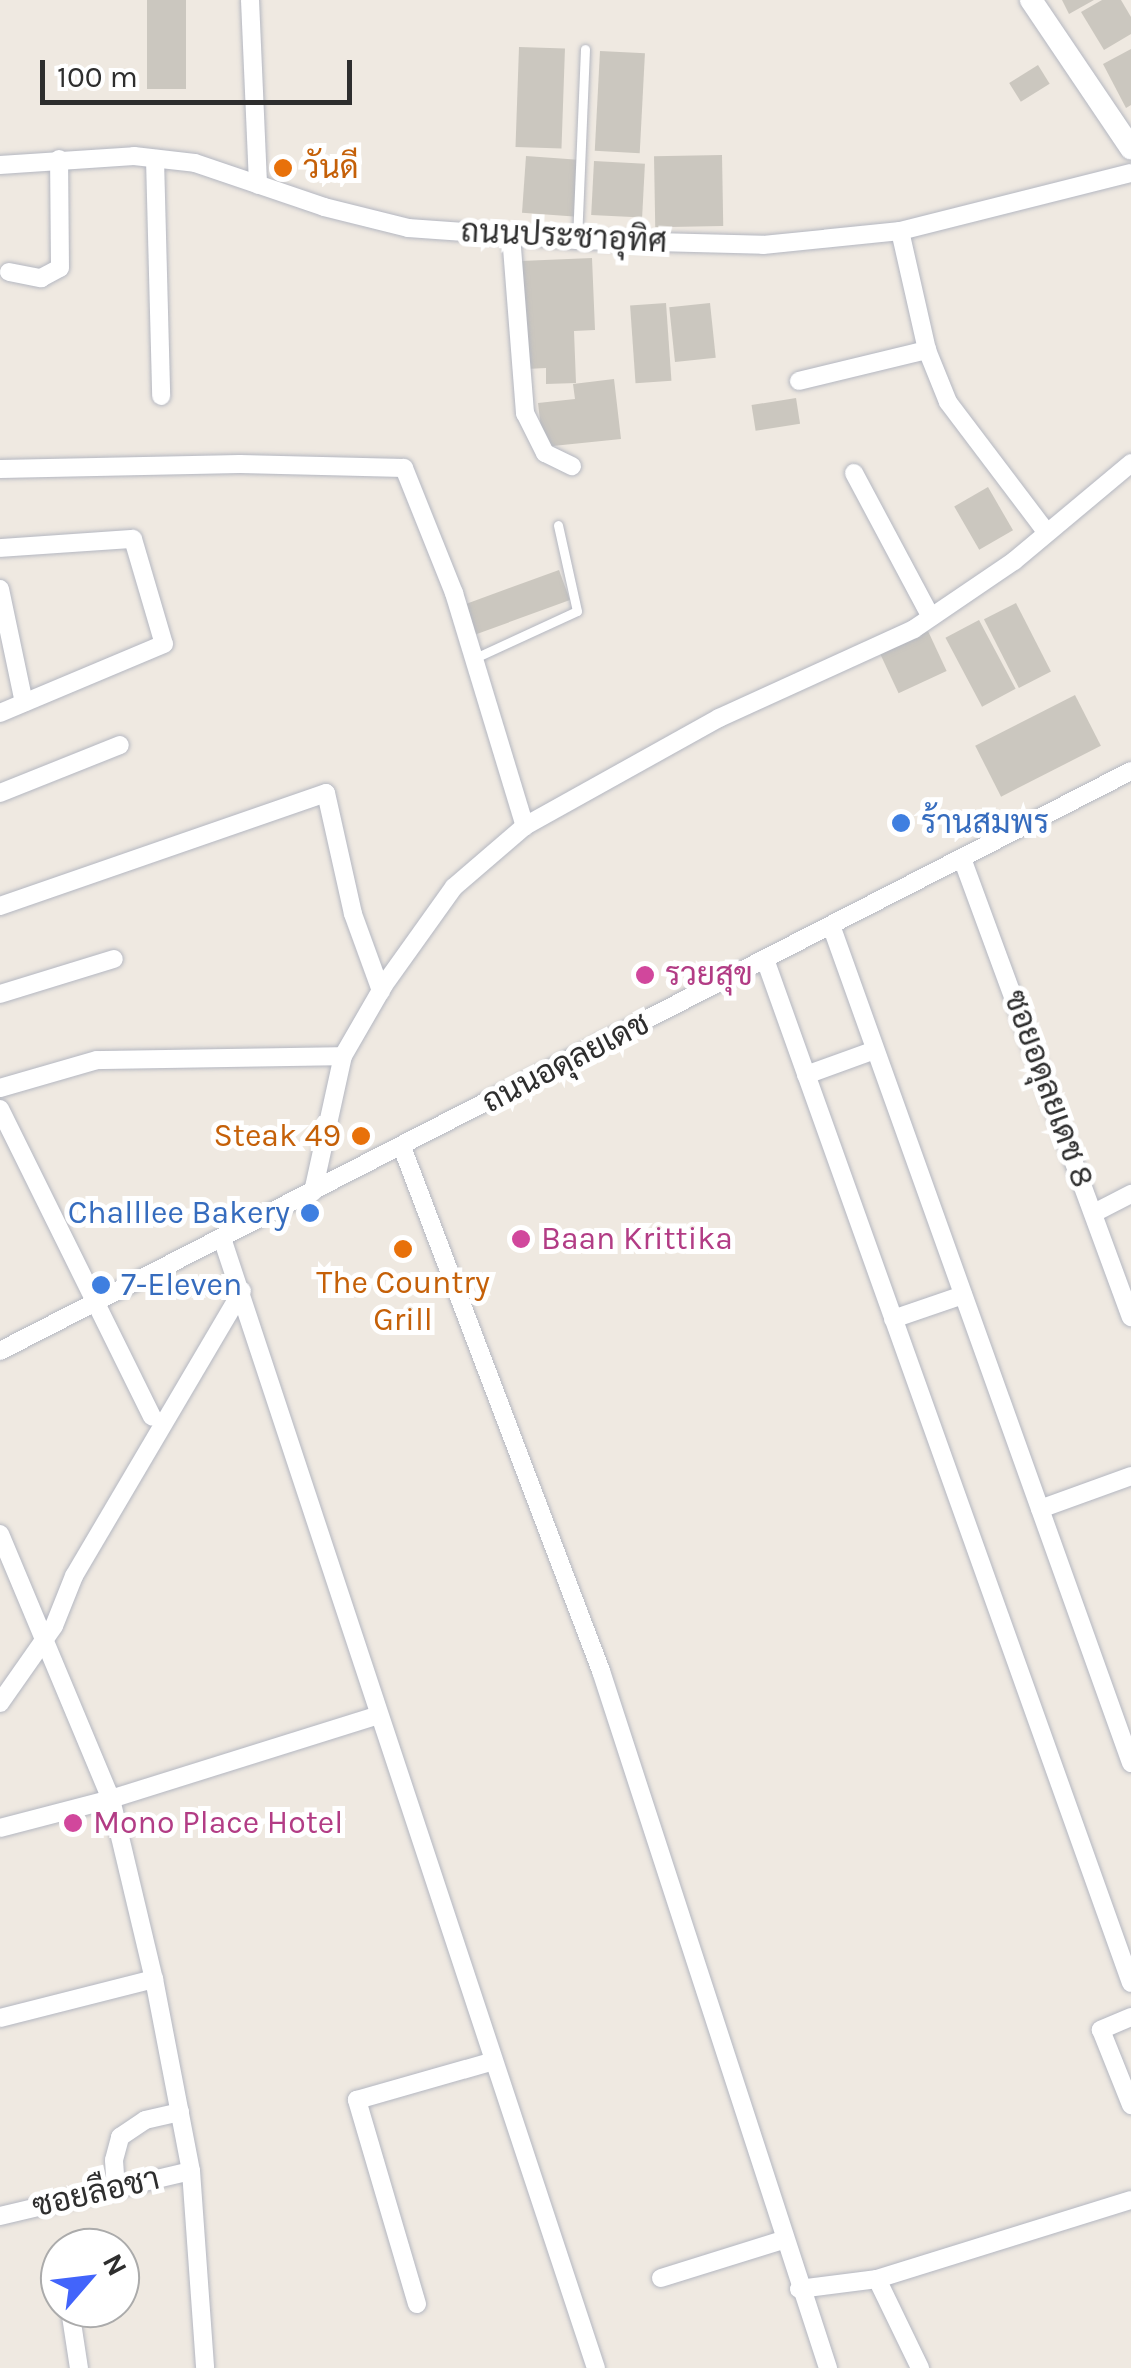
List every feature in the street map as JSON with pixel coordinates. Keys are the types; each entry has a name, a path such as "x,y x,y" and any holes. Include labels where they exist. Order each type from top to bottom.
{"street":[{"path":"250,0 258,185"},
{"path":"1032,0 1131,148"},
{"path":"9,272 40,278 60,268 59,159"},
{"name":"ถนนประชาอุทิศ","path":"0,165 59,159 155,159 195,164 408,228 577,240 764,245 900,231 1131,173"},
{"path":"155,159 161,396"},
{"path":"900,231 927,350 948,402 1048,533"},
{"path":"511,235 525,413 545,453 572,466"},
{"path":"799,381 927,350"},
{"path":"313,1192 343,1056 381,991 454,888 525,826 719,718 931,617 1048,533 1131,463"},
{"path":"0,468 202,464 404,468 475,658 525,826"},
{"path":"854,473 931,617"},
{"path":"0,548 133,539 164,644 0,713"},
{"path":"0,589 24,703"},
{"path":"0,793 120,745"},
{"name":"ถนนอดุลยเดช","path":"0,1351 963,861 1131,771"},
{"path":"0,906 326,793 353,914 381,991"},
{"name":"ซอยอดุลยเดช 8","path":"963,861 1131,1317"},
{"path":"832,928 1131,1763"},
{"path":"0,994 114,959"},
{"path":"766,962 1131,1983"},
{"path":"806,1075 876,1050"},
{"path":"0,1088 97,1060 343,1056"},
{"path":"0,1109 152,1416"},
{"path":"402,1146 601,1670 783,2240 828,2368"},
{"path":"1094,1213 1131,1194"},
{"path":"222,1238 596,2368"},
{"path":"0,1702 45,1638 74,1576 242,1291"},
{"path":"894,1319 963,1295"},
{"path":"1040,1509 1131,1476"},
{"path":"0,1534 111,1799 154,1979 191,2171 205,2368"},
{"path":"0,1828 111,1799 379,1715"},
{"path":"0,2018 154,1979"},
{"path":"1131,2016 1101,2030 1131,2105"},
{"path":"417,2304 357,2100 494,2062"},
{"path":"116,2188 114,2160 120,2137 145,2120 180,2112"},
{"name":"ซอยลือชา","path":"0,2216 191,2171"},
{"path":"799,2289 877,2279 1131,2200"},
{"path":"661,2278 783,2240"},
{"path":"877,2279 920,2368"},
{"path":"73,2328 79,2368"}],"lane":[{"path":"577,240 584,49"},
{"path":"475,658 577,610 558,525"}],"building":[{"path":"147,0 186,0 186,89 147,89"},
{"path":"1062,0 1094,0 1069,14"},
{"path":"1102,0 1121,0 1131,17 1131,34 1104,50 1081,12"},
{"path":"519,47 565,49 561,149 516,147"},
{"path":"1131,49 1131,105 1126,108 1103,64"},
{"path":"600,51 645,53 640,153 595,151"},
{"path":"1038,65 1050,84 1021,102 1009,83"},
{"path":"722,155 723,226 655,227 654,156"},
{"path":"526,156 578,160 574,216 522,213"},
{"path":"594,161 645,164 642,218 591,215"},
{"path":"592,258 595,330 574,331 576,383 546,384 546,368 526,369 521,261"},
{"path":"666,303 671,381 636,383 630,306"},
{"path":"710,303 716,358 675,362 669,307"},
{"path":"614,379 621,439 543,447 538,403 575,399 573,384"},
{"path":"796,398 800,424 756,431 752,405"},
{"path":"988,487 1013,530 979,550 954,506"},
{"path":"559,570 570,600 474,635 463,605"},
{"path":"1016,603 1051,672 1019,688 984,619"},
{"path":"979,620 1016,689 982,707 945,638"},
{"path":"928,631 947,671 899,693 880,653"},
{"path":"1075,695 1101,746 1001,797 975,746"}],"place":[{"name":"วันดี","path":"283,168"},
{"name":"ร้านสมพร","path":"901,823"},
{"name":"รวยสุข","path":"645,975"},
{"name":"Steak 49","path":"361,1136"},
{"name":"Challlee Bakery","path":"310,1213"},
{"name":"Baan Krittika","path":"521,1239"},
{"name":"The Country Grill","path":"403,1249"},
{"name":"7-Eleven","path":"101,1285"},
{"name":"Mono Place Hotel","path":"73,1823"}]}
